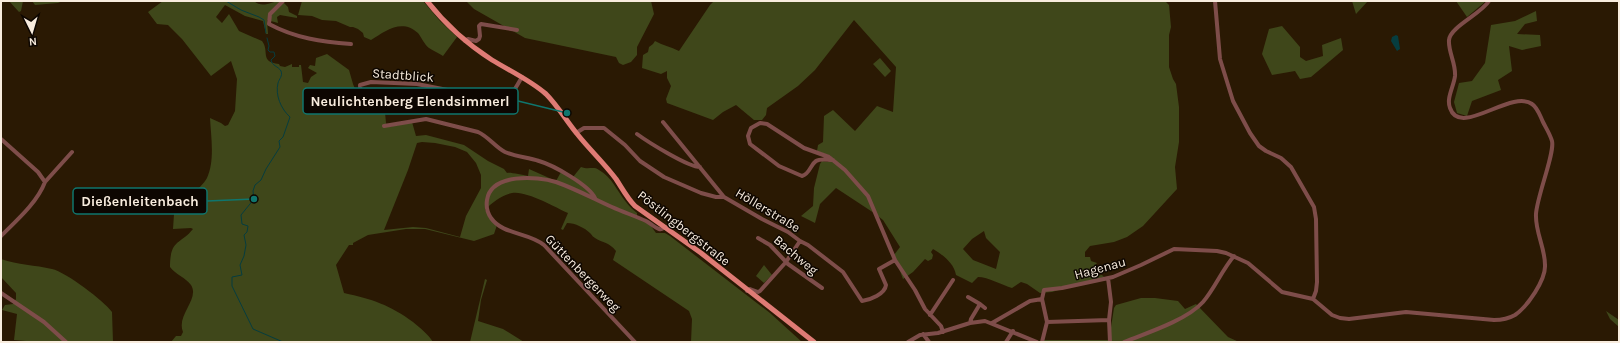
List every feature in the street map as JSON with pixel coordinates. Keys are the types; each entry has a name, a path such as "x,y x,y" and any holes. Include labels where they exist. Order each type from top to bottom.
{"main road":[{"name":"Pöstlingbergstraße","path":"427,1 442,19 466,41 547,95 576,133 615,178 632,203 701,253 814,342"}],"street":[{"path":"282,1 270,14 269,24 290,34 302,37 327,42 351,44"},
{"path":"1215,1 1220,59 1233,101 1250,133 1259,146 1281,158 1291,167 1314,207 1316,219 1317,282 1313,299 1332,315 1345,319 1406,312 1501,320 1514,315 1521,310 1540,283 1544,273 1545,263 1536,225 1536,210 1552,145 1551,139 1538,112 1532,104 1521,101 1508,103 1464,119 1455,115 1449,107 1455,71 1449,46 1449,37 1454,31 1482,10 1490,1"},
{"path":"466,41 468,39 476,41 479,39 479,26 481,24 517,30"},
{"name":"Stadtblick","path":"361,101 360,85 365,83 417,84 478,96 502,98 510,96 522,78"},
{"path":"384,126 425,119 478,132 505,152 543,162 565,173 589,191 595,199"},
{"path":"663,122 724,197"},
{"path":"833,160 816,161 807,174 802,176 779,166 751,146 748,140 748,134 754,126 765,123 804,148 833,160 845,170 868,196 895,260 930,315 941,326 943,332"},
{"name":"Höllerstraße","path":"576,133 584,128 604,128 616,137 640,161 664,177 706,195 724,197 788,232 800,241 786,262 760,291 758,292 750,289 748,291"},
{"path":"637,134 663,150 700,167"},
{"path":"1,139 38,172 45,182"},
{"path":"1,236 34,200 43,188 45,182 72,152"},
{"name":"Güttenbergerweg","path":"635,342 544,245 532,238 499,226 490,217 486,208 487,198 493,188 504,181 518,178 538,178 554,182 595,199 658,229 665,227"},
{"name":"Bachweg","path":"758,238 770,245 786,262 822,288"},
{"path":"800,241 808,245 843,272 862,301 875,297 885,290 886,285 879,269 895,260"},
{"name":"Hagenau","path":"1042,299 1044,290 1062,288 1108,278 1141,266 1174,249 1217,251 1226,253 1248,263 1282,292 1313,299"},
{"path":"1124,342 1186,316 1194,310 1207,298 1234,256"},
{"path":"1108,278 1111,302 1109,320 1110,342"},
{"path":"930,315 953,280"},
{"path":"1,293 44,322 66,342"},
{"path":"968,297 986,308"},
{"path":"992,323 1030,301 1042,299 1048,322 1042,342"},
{"path":"970,323 971,318 980,304"},
{"path":"1048,322 1109,320"},
{"path":"908,342 923,334 943,332 970,323 985,321 1013,331 1037,342"},
{"path":"1006,342 1013,331"},
{"path":"923,334 929,342"}],"green space":[{"path":"9,1 23,1 21,11 19,12"},
{"path":"32,1 63,1 58,3 35,5"},
{"path":"163,1 254,1 264,5 282,1 288,7 289,12 297,16 297,18 280,15 277,17 278,23 267,20 268,34 266,34 263,21 245,16 225,5 216,17 222,23 229,14 239,31 262,41 269,61 285,67 292,64 292,67 299,67 299,65 301,65 303,82 308,83 311,77 317,73 308,68 310,65 315,66 316,58 327,54 349,70 361,103 369,101 376,94 384,102 386,123 388,127 412,122 416,136 426,135 464,145 488,161 504,169 507,173 528,176 529,169 556,181 561,172 573,177 581,167 597,169 611,180 627,203 637,213 637,217 651,226 656,233 665,233 670,236 770,313 802,342 691,342 692,319 689,311 613,260 616,251 608,244 592,236 585,229 567,223 563,230 561,229 568,213 532,196 512,193 497,200 485,209 490,218 497,225 494,234 474,241 425,229 406,229 368,235 353,243 353,245 349,245 336,265 344,293 372,300 396,311 413,322 433,342 171,342 176,336 181,336 183,332 183,319 193,296 191,285 170,267 170,258 174,247 193,229 173,229 174,214 172,210 196,191 207,178 212,156 210,118 225,126 228,125 235,111 237,79 231,61 211,76 182,39 168,25 157,24 148,12","holes":["417,143 435,143 455,147 467,152 476,163 481,175 481,188 466,216 460,237 426,228 413,227 384,230"]},
{"path":"302,1 423,1 440,21 457,37 443,56 427,46 418,33 406,26 400,26 388,30 371,40 364,37 363,33 358,29 336,21 298,15"},
{"path":"466,1 651,1 654,14 637,47 637,55 631,62 623,65 619,63 616,57 525,38 474,9"},
{"path":"714,1 1165,1 1169,5 1171,27 1169,35 1169,67 1176,84 1179,107 1179,142 1175,167 1177,189 1143,226 1127,237 1114,242 1090,246 1085,252 1085,257 1090,257 1091,261 1097,263 1093,268 1094,276 1102,275 1104,277 1052,292 1040,293 1027,284 1021,282 1012,288 982,277 978,277 972,283 956,275 950,263 933,249 931,252 933,255 932,259 928,261 925,259 913,272 903,279 894,255 900,247 883,220 836,188 820,204 815,223 801,216 813,206 814,188 820,164 822,161 828,162 831,156 817,151 818,145 823,142 824,116 833,110 855,131 877,106 893,112 896,67 854,20 815,70 798,86 767,108 766,115 762,120 754,120 736,105 723,112 713,120 667,103 666,99 671,86 667,78 667,71 661,74 642,68 643,55 648,52 649,47 655,41 679,51","holes":["984,231 986,238 1000,252 996,269 973,260 963,249 972,239"]},
{"path":"1352,1 1368,1 1356,14"},
{"path":"1456,1 1486,1 1467,17"},
{"path":"1536,11 1537,21 1525,24 1517,34 1540,35 1541,46 1522,50 1509,46 1512,71 1498,80 1501,90 1472,101 1467,116 1457,113 1454,102 1459,83 1472,81 1485,63 1491,25 1515,21"},
{"path":"1282,26 1300,47 1300,57 1306,61 1323,56 1322,45 1341,38 1343,50 1311,77 1300,79 1295,71 1272,75 1262,54 1269,29"},
{"path":"880,58 891,71 885,77 873,64"},
{"path":"1,259 14,263 58,271 84,288 112,312 113,342 38,342 14,340 17,314 2,310 5,305 13,304 16,299 16,293 1,277"},
{"path":"764,265 772,275 764,283 756,276"},
{"path":"485,279 487,280 481,300 478,321 503,329 524,342 470,342"},
{"path":"1141,298 1178,301 1185,309 1196,304 1228,337 1239,342 1043,342 1044,340 1109,340 1114,308 1116,305"},
{"path":"1606,311 1619,320 1619,327 1610,319"}],"water":[{"path":"1396,35 1398,36 1400,49 1397,51 1391,41 1392,37"}],"waterway":[{"path":"226,1 241,10 264,20 266,33"},
{"path":"267,38 269,46 268,50 270,52 274,52 275,56 271,60 281,71 277,88 278,97 281,106 290,117 283,137 279,141 280,147 261,180 255,185 253,191 254,199 241,215 242,224 248,226 247,232 244,235 246,245 244,256 240,265 242,275 232,277 232,286 253,329 283,342"}],"place":[{"name":"Neulichtenberg Elendsimmerl","path":"567,113"},
{"name":"Dießenleitenbach","path":"254,199"}]}
